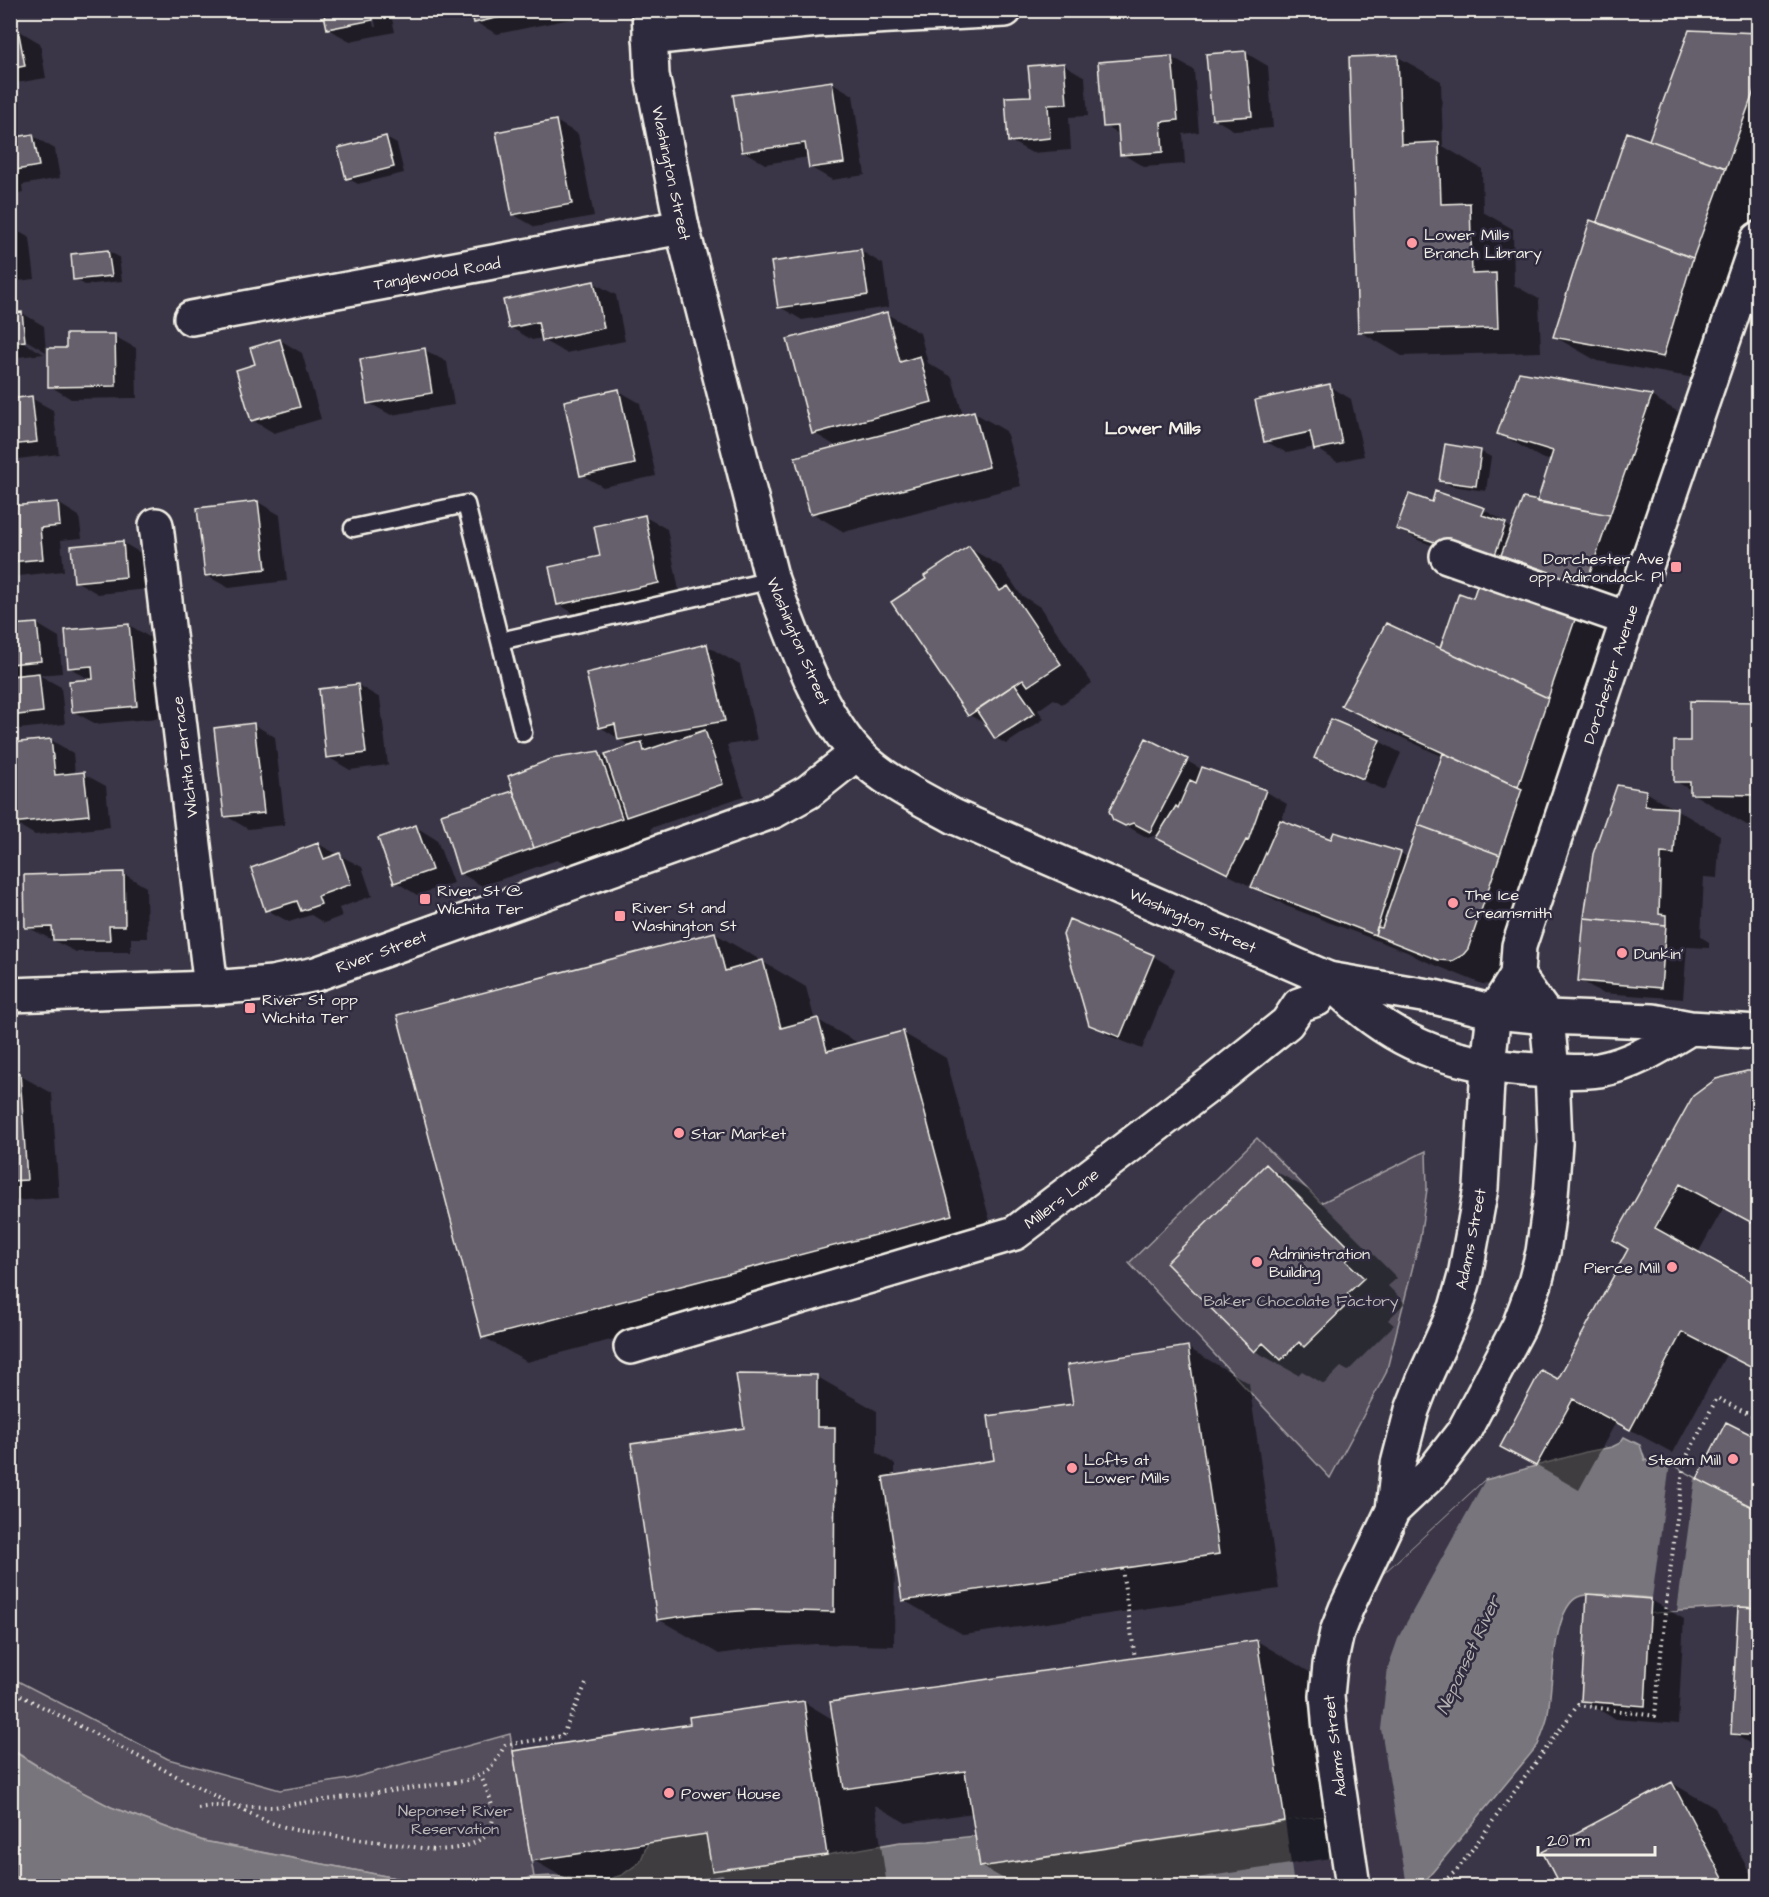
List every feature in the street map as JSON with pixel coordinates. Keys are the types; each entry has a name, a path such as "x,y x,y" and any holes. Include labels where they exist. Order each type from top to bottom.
{"main road":[{"path":"650,24 807,15 1005,10"},
{"name":"Washington Street","path":"650,24 652,75 682,227 772,580 790,628 822,699 857,753 922,799 955,817 1328,979 1434,997 1494,1012"},
{"name":"Tanglewood Road","path":"191,318 682,227"},
{"name":"Dorchester Avenue","path":"1494,1012 1517,975 1519,946 1758,239"},
{"name":"Wichita Terrace","path":"156,525 211,988"},
{"path":"1447,555 1628,619"},
{"name":"River Street","path":"10,995 211,988 272,983 316,974 755,818 792,802 808,792 857,753"},
{"path":"1517,975 1547,1017"},
{"name":"Washington Street","path":"1328,979 1347,1000 1404,1040 1441,1055 1488,1065 1552,1071"},
{"name":"Millers Lane","path":"631,1347 1015,1233 1287,1023 1299,1005 1317,999 1328,979"},
{"path":"1494,1012 1653,1022 1690,1028 1758,1032"},
{"name":"Adams Street","path":"1353,1887 1327,1696 1333,1648 1346,1609 1394,1510 1400,1455 1412,1410 1455,1308 1472,1248 1481,1188 1488,1065 1494,1012"},
{"name":"Adams Street","path":"1394,1510 1442,1461 1464,1431 1509,1346 1528,1304 1543,1251 1556,1143 1547,1017"},
{"path":"1552,1071 1600,1070 1627,1062 1690,1028"}],"lane":[{"path":"353,528 466,504 523,733"},
{"path":"500,641 772,580"}],"path":[{"path":"1439,1887 1457,1870 1578,1705 1655,1716 1665,1612 1684,1462 1717,1398 1758,1419"},
{"path":"1122,1569 1135,1658"},
{"path":"198,1808 284,1806 464,1781 481,1776 493,1766 504,1745 562,1736 586,1684"},
{"path":"10,1690 238,1808 271,1823 295,1830 435,1850 456,1849 475,1844 487,1832 493,1819 492,1805 481,1776"}],"green space":[{"name":"Baker Chocolate Factory","path":"1257,1138 1321,1203 1426,1151 1427,1189 1420,1238 1386,1373 1330,1478 1129,1263"},
{"name":"Neponset River Reservation","path":"10,1677 168,1759 280,1790 349,1779 510,1734 534,1877 500,1886 422,1883 204,1841 111,1807 63,1782 11,1749"}],"water":[{"name":"Neponset River","path":"1624,1437 1640,1445 1645,1460 1670,1464 1758,1510 1758,1608 1738,1607 1650,1613 1651,1598 1603,1594 1578,1597 1569,1605 1558,1634 1547,1719 1538,1745 1421,1886 500,1886 534,1877 554,1876 600,1882 622,1875 640,1862 648,1843 706,1834 712,1871 900,1842 975,1836 980,1867 1340,1814 1336,1618 1485,1480 1612,1447 1620,1443"},
{"path":"10,1749 63,1782 111,1807 203,1841 422,1883 456,1886 11,1886"}],"pier":[{"path":"1670,1464 1695,1478 1677,1611 1650,1613"},
{"path":"1485,1480 1399,1636 1388,1667 1381,1729 1407,1886 1294,1886 1285,1821 1340,1814 1336,1618"}],"building":[{"path":"323,10 372,10 373,20 327,29"},
{"path":"471,10 531,10 474,23"},
{"path":"18,29 25,66 10,69 10,30"},
{"path":"1689,30 1758,33 1758,80 1726,168 1649,140"},
{"path":"1246,51 1252,116 1212,119 1206,54"},
{"path":"1398,55 1401,144 1439,142 1441,204 1470,203 1472,274 1496,273 1498,328 1358,332 1349,57"},
{"path":"1172,56 1178,120 1161,122 1163,152 1120,155 1118,126 1103,127 1098,62"},
{"path":"1064,63 1067,104 1048,105 1050,138 1008,142 1005,97 1031,96 1028,66"},
{"path":"832,81 844,163 809,168 805,143 742,152 733,95"},
{"path":"556,120 572,204 512,215 496,132"},
{"path":"1627,132 1726,168 1693,258 1597,222"},
{"path":"33,134 39,166 10,171 10,138"},
{"path":"386,136 394,167 346,179 338,148"},
{"path":"1590,220 1693,258 1663,357 1553,337"},
{"path":"861,249 868,295 778,308 771,262"},
{"path":"108,250 112,276 73,280 71,254"},
{"path":"594,281 604,328 542,341 538,322 509,328 503,300"},
{"path":"22,312 25,341 10,343 10,313"},
{"path":"887,312 900,362 920,356 932,402 812,434 787,339"},
{"path":"66,334 115,334 116,386 48,387 48,348 66,348"},
{"path":"280,339 300,407 251,421 236,370 255,364 250,348"},
{"path":"425,348 432,393 367,404 360,359"},
{"path":"1519,372 1652,395 1610,515 1537,502 1553,451 1497,434"},
{"path":"1330,384 1342,444 1314,450 1310,432 1264,442 1255,400"},
{"path":"619,389 635,464 580,476 564,401"},
{"path":"32,396 37,442 10,445 10,399"},
{"path":"974,411 989,467 810,514 795,457"},
{"path":"1445,444 1481,450 1476,486 1439,481"},
{"path":"1435,491 1485,508 1482,515 1506,523 1495,555 1473,547 1470,554 1396,529 1409,494 1432,502"},
{"path":"1523,498 1610,515 1588,579 1581,583 1501,555"},
{"path":"258,501 266,569 205,576 197,508"},
{"path":"58,502 60,526 40,528 43,559 10,562 10,506"},
{"path":"645,515 659,583 557,605 549,567 600,556 594,526"},
{"path":"123,541 126,577 74,582 71,546"},
{"path":"969,546 1000,591 1008,586 1061,664 1028,686 1023,679 968,716 891,602 926,579 924,576"},
{"path":"1480,577 1579,608 1548,698 1440,648 1459,593 1473,598"},
{"path":"37,623 41,661 10,664 10,625"},
{"path":"1386,623 1548,698 1518,787 1341,706"},
{"path":"129,624 137,706 72,712 69,681 93,679 92,666 68,668 65,630"},
{"path":"707,644 725,721 618,740 615,724 599,728 586,673"},
{"path":"39,673 43,712 10,716 10,676"},
{"path":"358,684 366,753 326,758 319,689"},
{"path":"1015,684 1035,713 995,739 976,710"},
{"path":"1690,701 1758,702 1758,795 1690,794 1690,782 1674,782 1674,741 1690,741"},
{"path":"1331,719 1380,740 1363,779 1314,758"},
{"path":"254,723 264,813 224,817 214,728"},
{"path":"705,730 723,784 626,817 605,754 642,742 644,751"},
{"path":"1146,738 1188,759 1150,832 1133,823 1125,826 1113,820 1109,811"},
{"path":"51,739 55,775 84,772 89,815 11,823 10,743"},
{"path":"599,751 622,818 534,848 508,776 551,759"},
{"path":"1443,753 1522,789 1500,855 1418,825"},
{"path":"1202,767 1266,790 1248,841 1246,840 1228,874 1156,838 1176,806 1178,808 1190,780 1196,783"},
{"path":"1617,785 1646,790 1645,806 1677,808 1674,854 1661,853 1659,914 1666,915 1666,925 1584,918 1593,854"},
{"path":"513,791 534,848 459,874 441,814"},
{"path":"1280,820 1331,839 1334,832 1401,852 1375,935 1251,887"},
{"path":"416,825 432,870 394,883 378,838"},
{"path":"1418,825 1500,855 1468,949 1452,961 1438,960 1375,935 1377,927 1382,928"},
{"path":"318,843 324,859 340,853 351,884 318,896 321,904 301,911 297,901 265,911 251,868"},
{"path":"124,872 125,926 109,926 110,940 53,940 52,927 25,928 24,875"},
{"name":"Dunkin'","path":"1584,918 1666,925 1661,988 1578,981"},
{"path":"1069,919 1154,955 1120,1037 1089,1025 1063,935"},
{"name":"Star Market","path":"715,932 725,971 763,960 781,1028 818,1018 827,1051 903,1031 952,1215 482,1338 397,1015"},
{"name":"Pierce Mill","path":"1747,1071 1758,1071 1758,1226 1680,1184 1655,1228 1758,1285 1758,1371 1682,1332 1630,1430 1573,1399 1536,1466 1500,1447 1541,1370 1558,1379 1628,1249 1613,1240 1693,1096 1716,1079"},
{"path":"10,1073 20,1073 27,1180 10,1181"},
{"name":"Administration Building","path":"1266,1164 1355,1253 1346,1261 1364,1278 1347,1294 1352,1300 1304,1347 1299,1342 1281,1360 1263,1343 1254,1352 1166,1263"},
{"name":"Lofts at Lower Mills","path":"1188,1346 1219,1554 902,1601 883,1477 994,1460 988,1416 1073,1404 1067,1365"},
{"path":"736,1374 817,1375 817,1427 835,1427 834,1612 754,1610 697,1614 657,1620 631,1444 744,1428"},
{"name":"Steam Mill","path":"1726,1422 1758,1438 1758,1510 1697,1479"},
{"path":"1587,1594 1651,1599 1645,1706 1581,1701"},
{"path":"1738,1607 1758,1608 1758,1736 1731,1734"},
{"path":"1257,1640 1285,1821 980,1867 965,1771 844,1789 830,1702"},
{"name":"Power House","path":"804,1701 827,1855 712,1871 706,1834 531,1861 513,1751 690,1724 689,1717"},
{"path":"1672,1782 1727,1886 1560,1886 1542,1851"}],"place":[{"name":"Lower Mills Branch Library","path":"1412,243"},
{"name":"Dorchester Ave opp Adirondack Pl","path":"1676,567"},
{"name":"River St @ Wichita Ter","path":"425,899"},
{"name":"The Ice Creamsmith","path":"1453,903"},
{"name":"River St and Washington St","path":"620,916"},
{"name":"Dunkin'","path":"1622,953"},
{"name":"River St opp Wichita Ter","path":"250,1008"},
{"name":"Star Market","path":"679,1133"},
{"name":"Administration Building","path":"1257,1262"},
{"name":"Pierce Mill","path":"1672,1267"},
{"name":"Steam Mill","path":"1733,1459"},
{"name":"Lofts at Lower Mills","path":"1072,1468"},
{"name":"Power House","path":"669,1793"}],"district":[{"name":"Lower Mills","path":"1153,428"}]}
